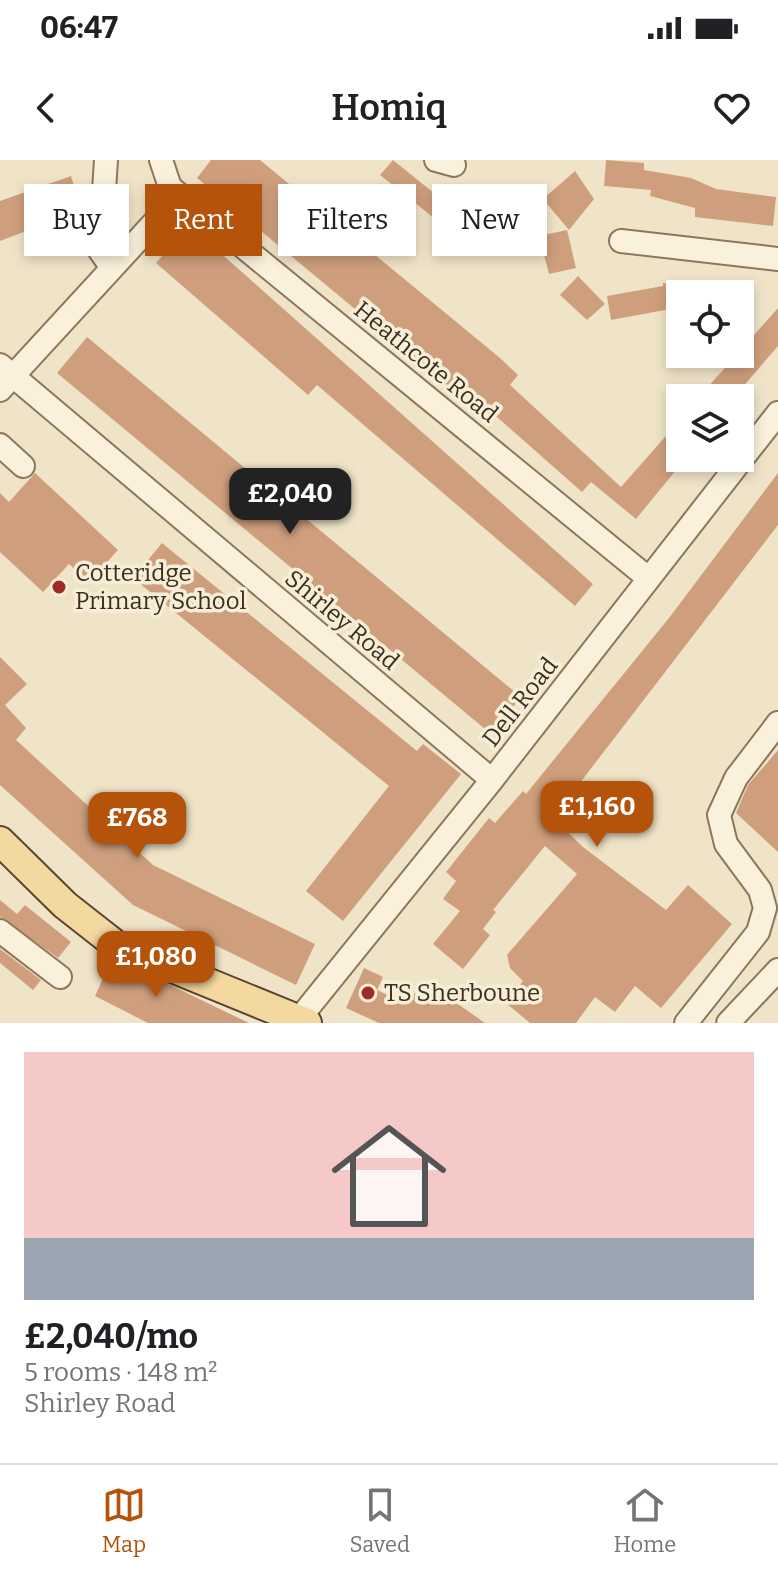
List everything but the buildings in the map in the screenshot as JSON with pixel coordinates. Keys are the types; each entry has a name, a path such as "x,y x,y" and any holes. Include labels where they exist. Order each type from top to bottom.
{"main road":[{"path":"0,841 65,905 116,945 303,1021"}],"street":[{"path":"106,160 100,251 112,268"},
{"path":"161,160 169,184"},
{"path":"4,378 145,232"},
{"path":"621,241 778,259"},
{"name":"Heathcote Road","path":"254,256 648,578"},
{"name":"Shirley Road","path":"4,378 492,780"},
{"name":"Dell Road","path":"303,1021 778,413"},
{"path":"0,445 23,466"},
{"path":"686,1023 758,932 765,908 760,890 726,844 719,815 736,778 778,723"},
{"path":"0,931 60,977"},
{"path":"728,1023 778,970"}],"place":[{"name":"Cotteridge Primary School","path":"59,587"},
{"name":"TS Sherboune","path":"368,993"}]}
